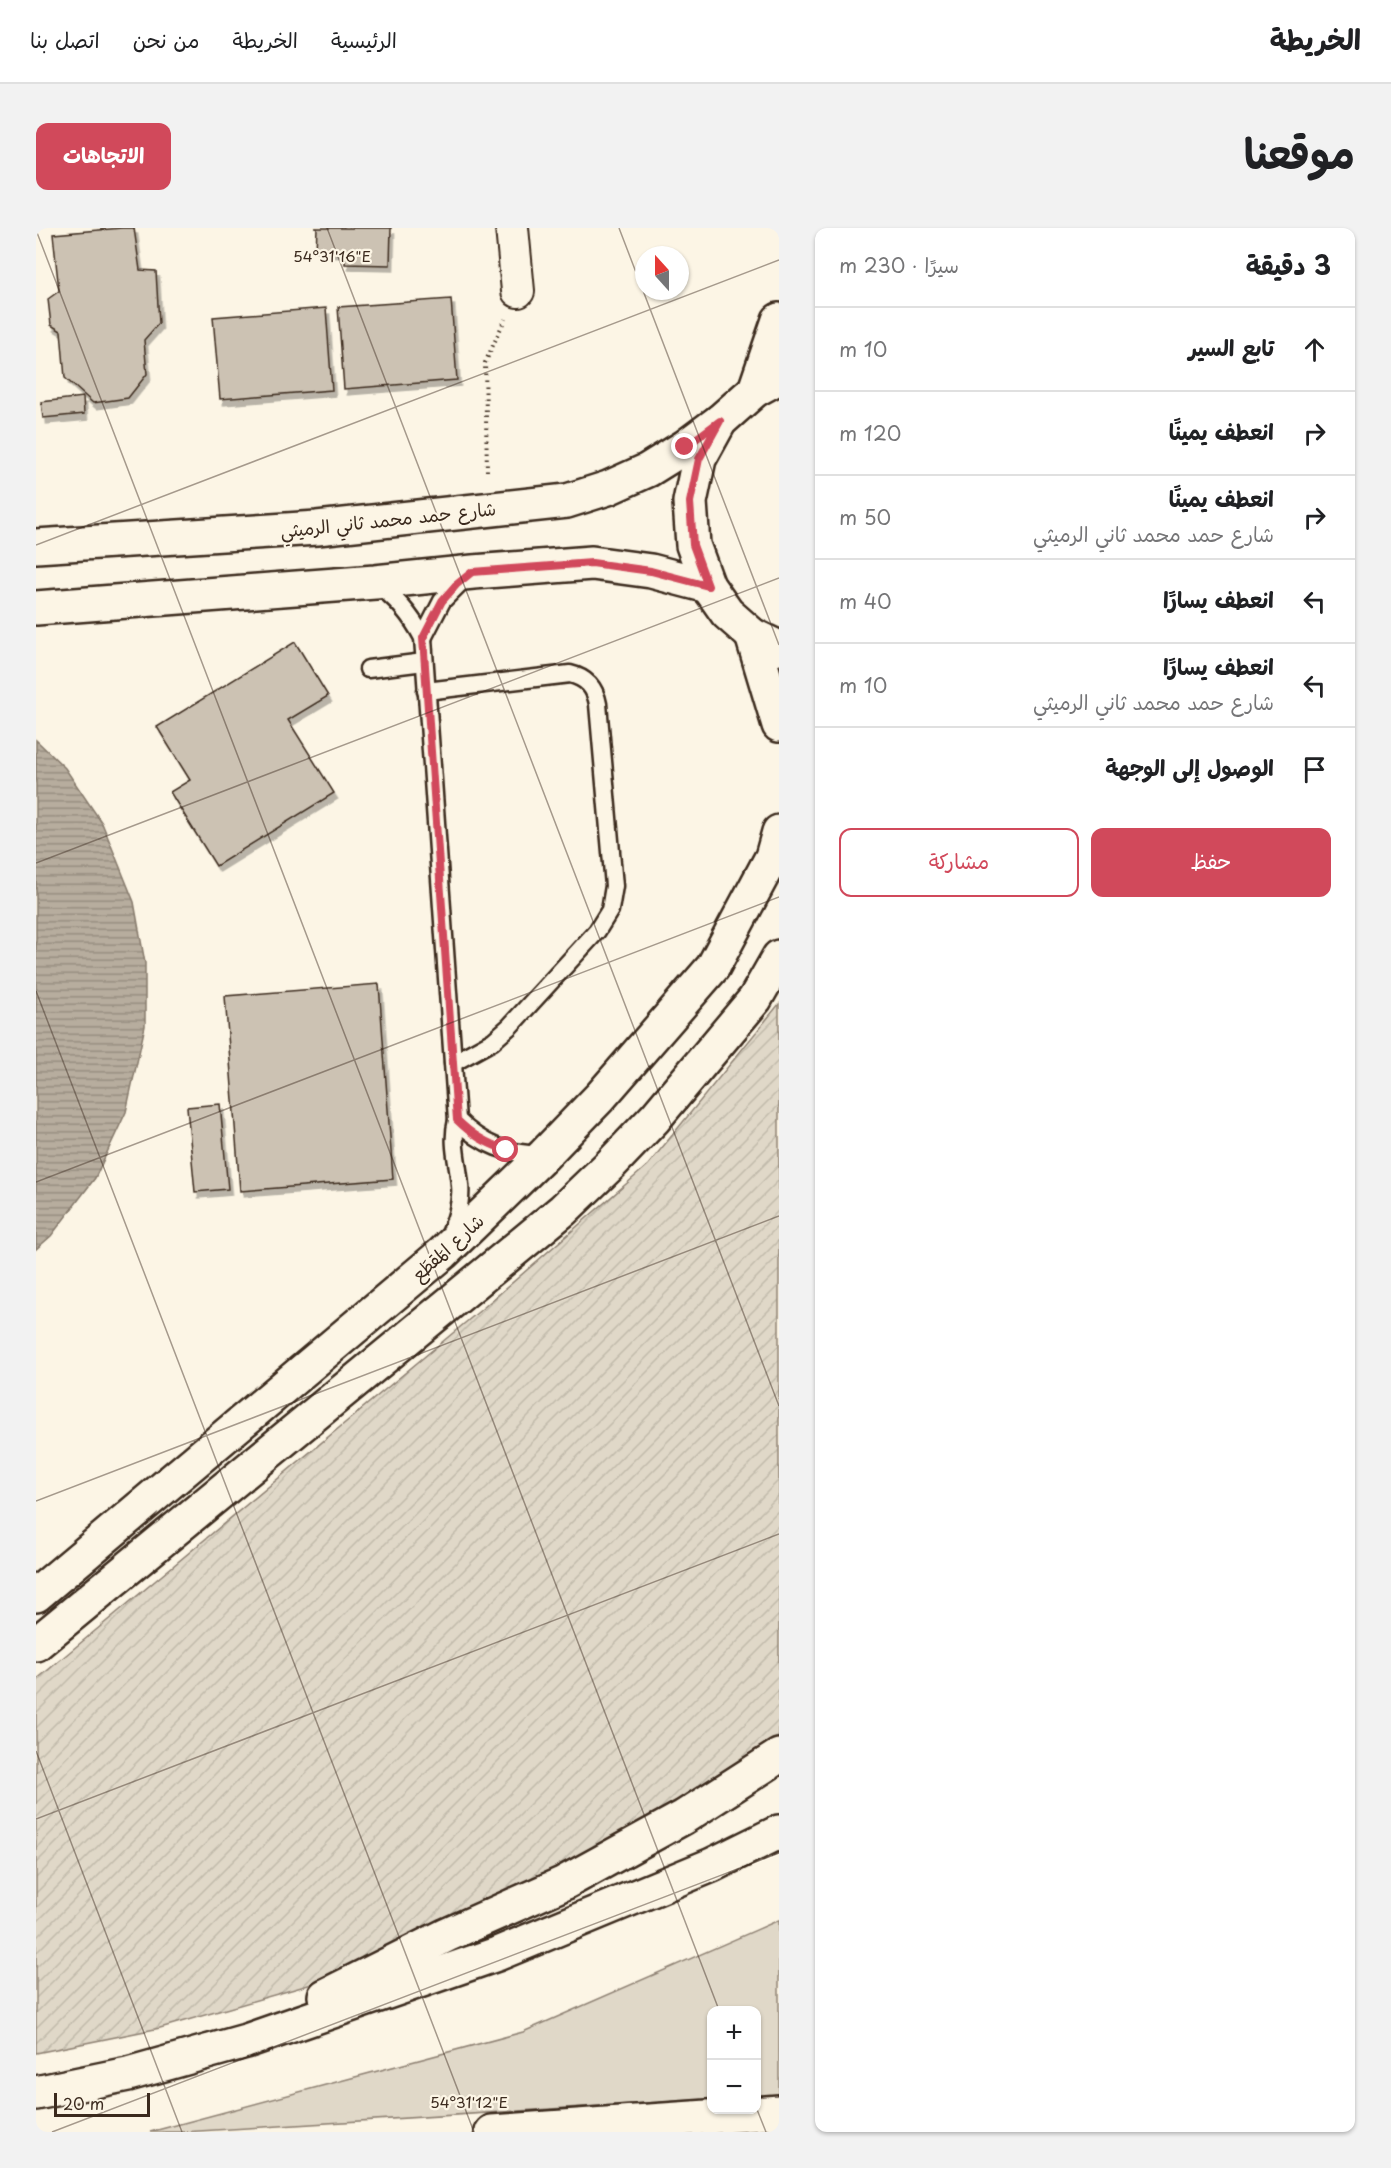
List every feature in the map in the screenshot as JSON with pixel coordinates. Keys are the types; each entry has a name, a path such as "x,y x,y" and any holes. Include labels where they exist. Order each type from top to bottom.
{"main road":[{"path":"779,320 767,383 720,421 699,459 690,502 693,545 708,586 727,613 765,642 779,725"},
{"name":"شارع حمد محمد ثاني الرميثي","path":"41,543 317,528 567,501 608,488 648,470 685,447 720,421"},
{"path":"36,608 592,563 651,571 708,586"},
{"name":"شارع المَقطَع","path":"36,1595 443,1253 544,1155 601,1095 713,967 772,857 779,832"},
{"path":"36,1644 563,1210 656,1118 755,999 779,957"},
{"path":"246,2041 329,1994 447,1935 564,1884 684,1817 779,1756"},
{"path":"36,2093 128,2074 246,2041 497,1954 712,1865 779,1832"},
{"path":"492,2132 779,2112"}],"street":[{"path":"512,228 518,291"}],"lane":[{"path":"423,638 442,601 472,572"},
{"path":"375,582 403,606 423,638 457,1120 454,1144 461,1187 459,1207 443,1253"},
{"path":"368,669 424,662"},
{"path":"426,691 570,674 580,677 593,688 598,704 614,886 610,910 597,931 510,1026 493,1041 453,1063"},
{"path":"457,1120 470,1133 488,1144 525,1154 544,1155"}],"path":[{"path":"487,471 485,363 518,291"}],"shaded area":[{"path":"36,740 65,768 102,823 134,902 145,963 145,1026 126,1112 95,1178 51,1236 36,1249"},
{"path":"779,1004 779,1742 605,1851 350,1973 160,2028 36,2053 36,1680 483,1308 648,1165"},
{"path":"779,1920 779,2095 761,2097 761,2006 707,2006 707,2099 183,2132 150,2132 523,2032"}],"building":[{"path":"134,228 140,270 156,271 159,323 144,340 147,374 128,398 93,403 65,378 61,331 51,325 48,299 59,291 53,234"},
{"path":"317,228 391,228 390,265 345,264 345,252 316,251"},
{"path":"451,299 457,380 344,389 338,307"},
{"path":"326,308 332,390 220,399 213,317"},
{"path":"83,397 84,414 43,418 41,402"},
{"path":"295,642 328,696 288,720 334,793 216,866 170,792 190,780 157,727"},
{"path":"379,984 393,1179 240,1191 225,996"},
{"path":"220,1104 228,1189 195,1192 187,1107"}],"route":[{"path":"506,1150 488,1144 470,1133 457,1120 423,638 442,601 472,572 592,563 651,571 708,586 693,545 690,502 699,459 720,421 685,447"}]}
